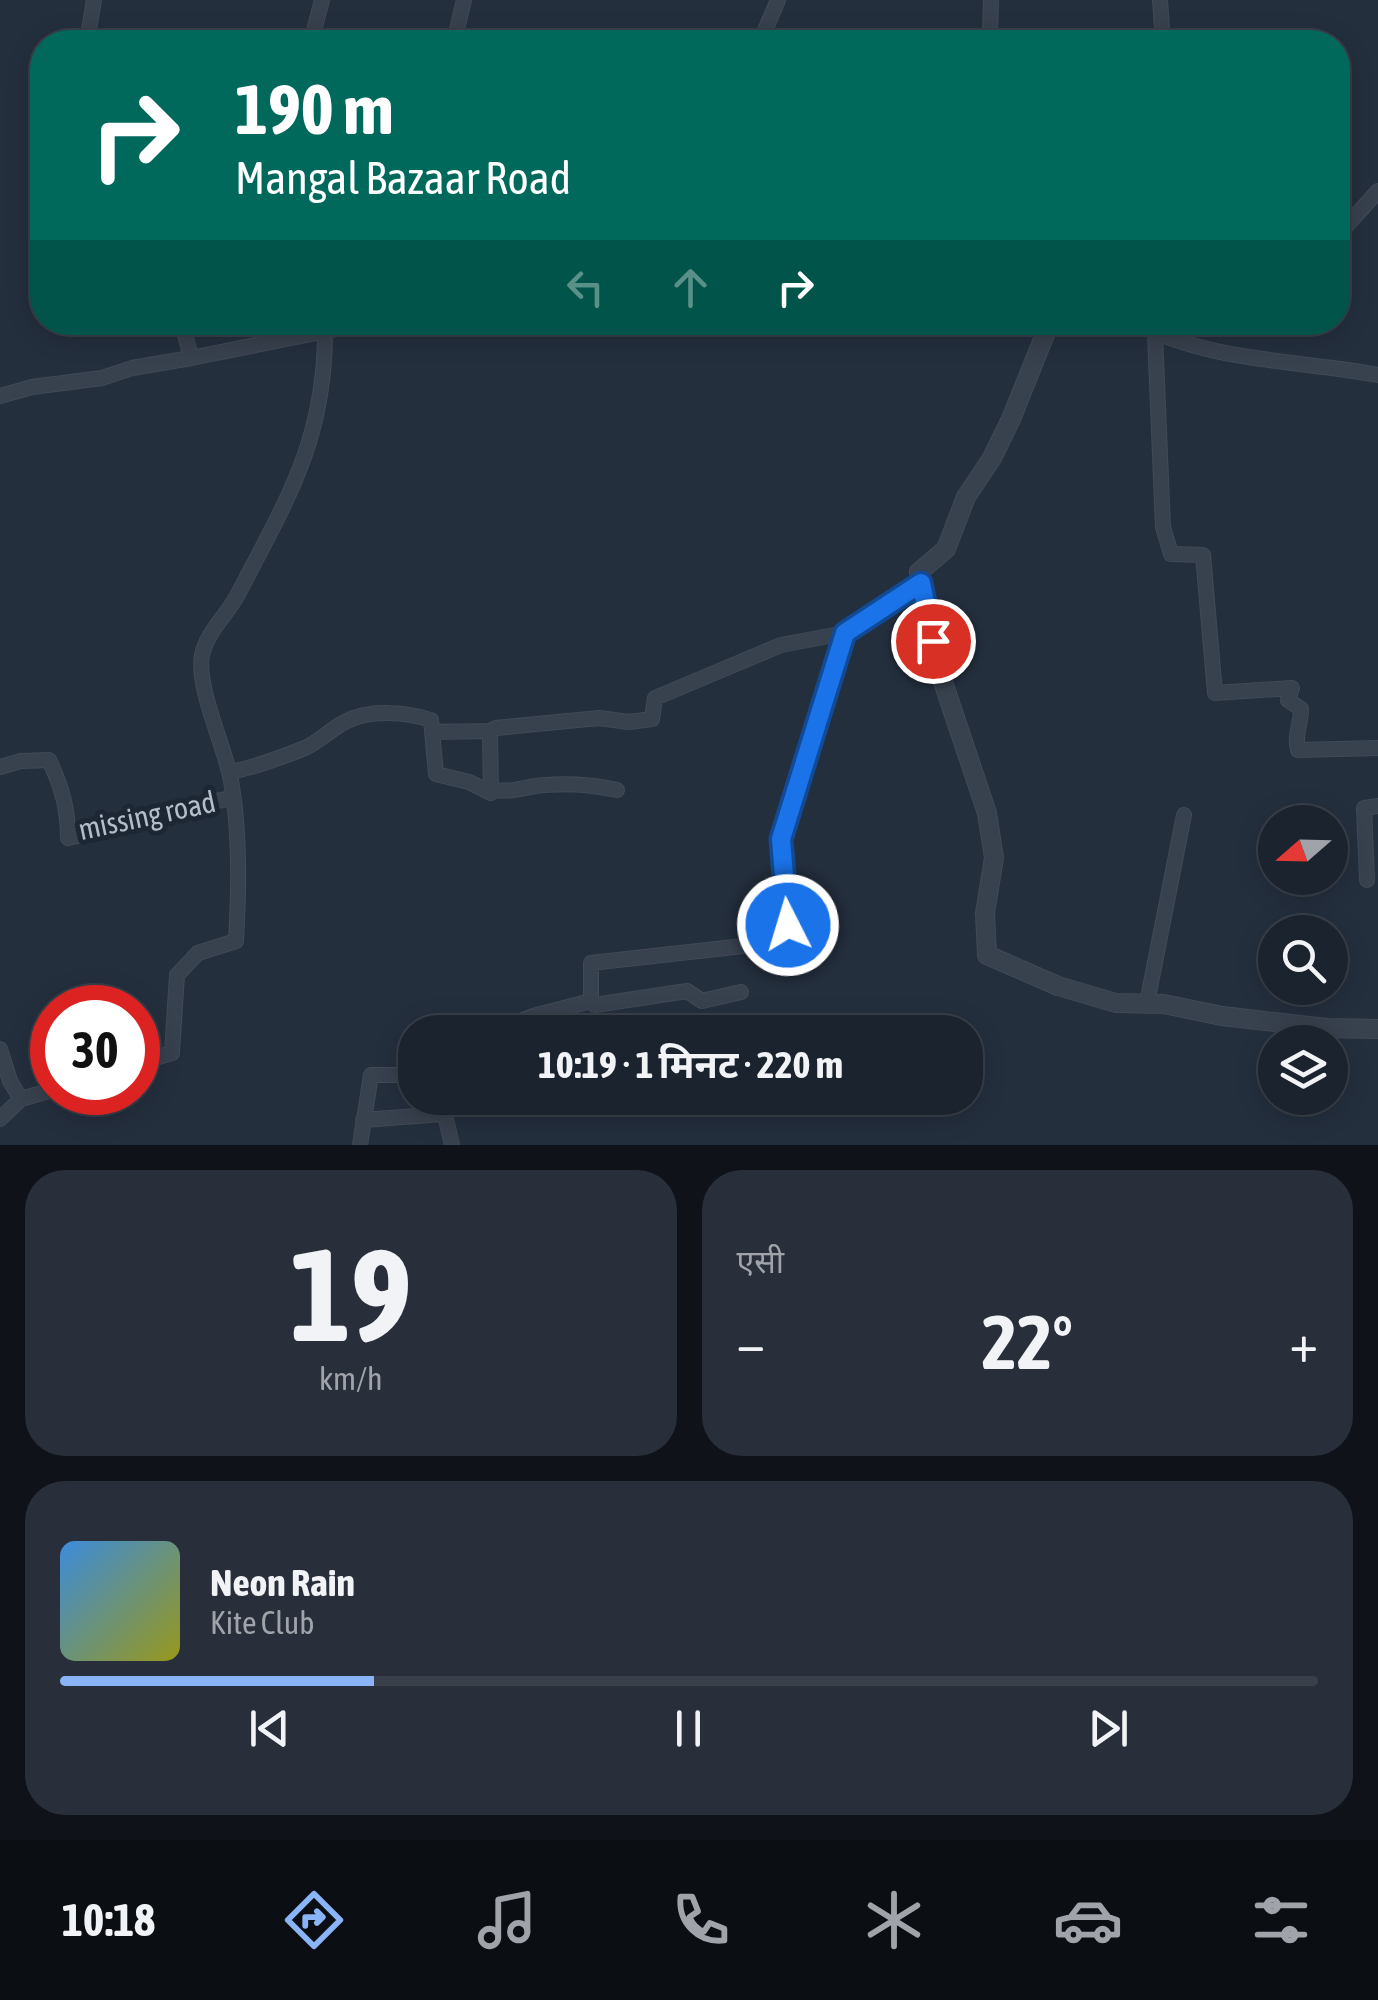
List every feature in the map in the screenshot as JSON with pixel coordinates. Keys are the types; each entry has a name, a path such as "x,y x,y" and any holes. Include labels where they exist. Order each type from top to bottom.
{"street":[{"path":"90,30 94,0"},
{"path":"314,30 322,0"},
{"path":"457,30 464,0"},
{"path":"765,30 778,0"},
{"path":"990,30 991,0"},
{"path":"1160,0 1162,30"},
{"path":"1350,222 1378,192"},
{"path":"185,335 191,358"},
{"path":"0,396 310,335"},
{"path":"160,1056 172,1052 177,975 198,953 236,941 238,903 229,772 216,738 202,658 211,634 234,600 301,472 325,367 326,335"},
{"path":"1045,335 1012,419 966,496 946,548 919,572 938,666 986,813 994,858 985,913 987,955 1116,1003 1164,1004 1222,1016 1327,1028 1378,1028"},
{"path":"1155,335 1164,527 1171,554 1203,555 1216,692 1292,688 1288,700 1300,709 1301,722 1295,738 1298,750 1378,748"},
{"path":"1159,335 1236,354 1378,374"},
{"path":"432,732 490,731 599,718 629,722 652,719 655,698 781,645 845,633 921,583"},
{"path":"591,1002 591,963 743,946 789,932 781,839 845,633"},
{"path":"229,772 253,768 308,747 349,719 415,714 431,720 436,774 470,782 490,792 543,785 593,785 617,790"},
{"path":"490,731 490,789"},
{"name":"missing road","path":"0,768 21,761 50,760 62,788 68,838 131,824 185,806 232,798"},
{"path":"1366,880 1364,808 1378,806"},
{"path":"1147,1003 1184,816"},
{"path":"537,1015 591,1002 595,1005 687,991 702,1001 742,992"},
{"path":"0,1049 10,1081 22,1099"},
{"path":"360,1145 370,1076 398,1075"},
{"path":"0,1119 30,1097"},
{"path":"363,1120 430,1115"},
{"path":"443,1115 452,1145"}],"route":[{"path":"788,925 781,839 845,633 921,583 933,641"}]}
